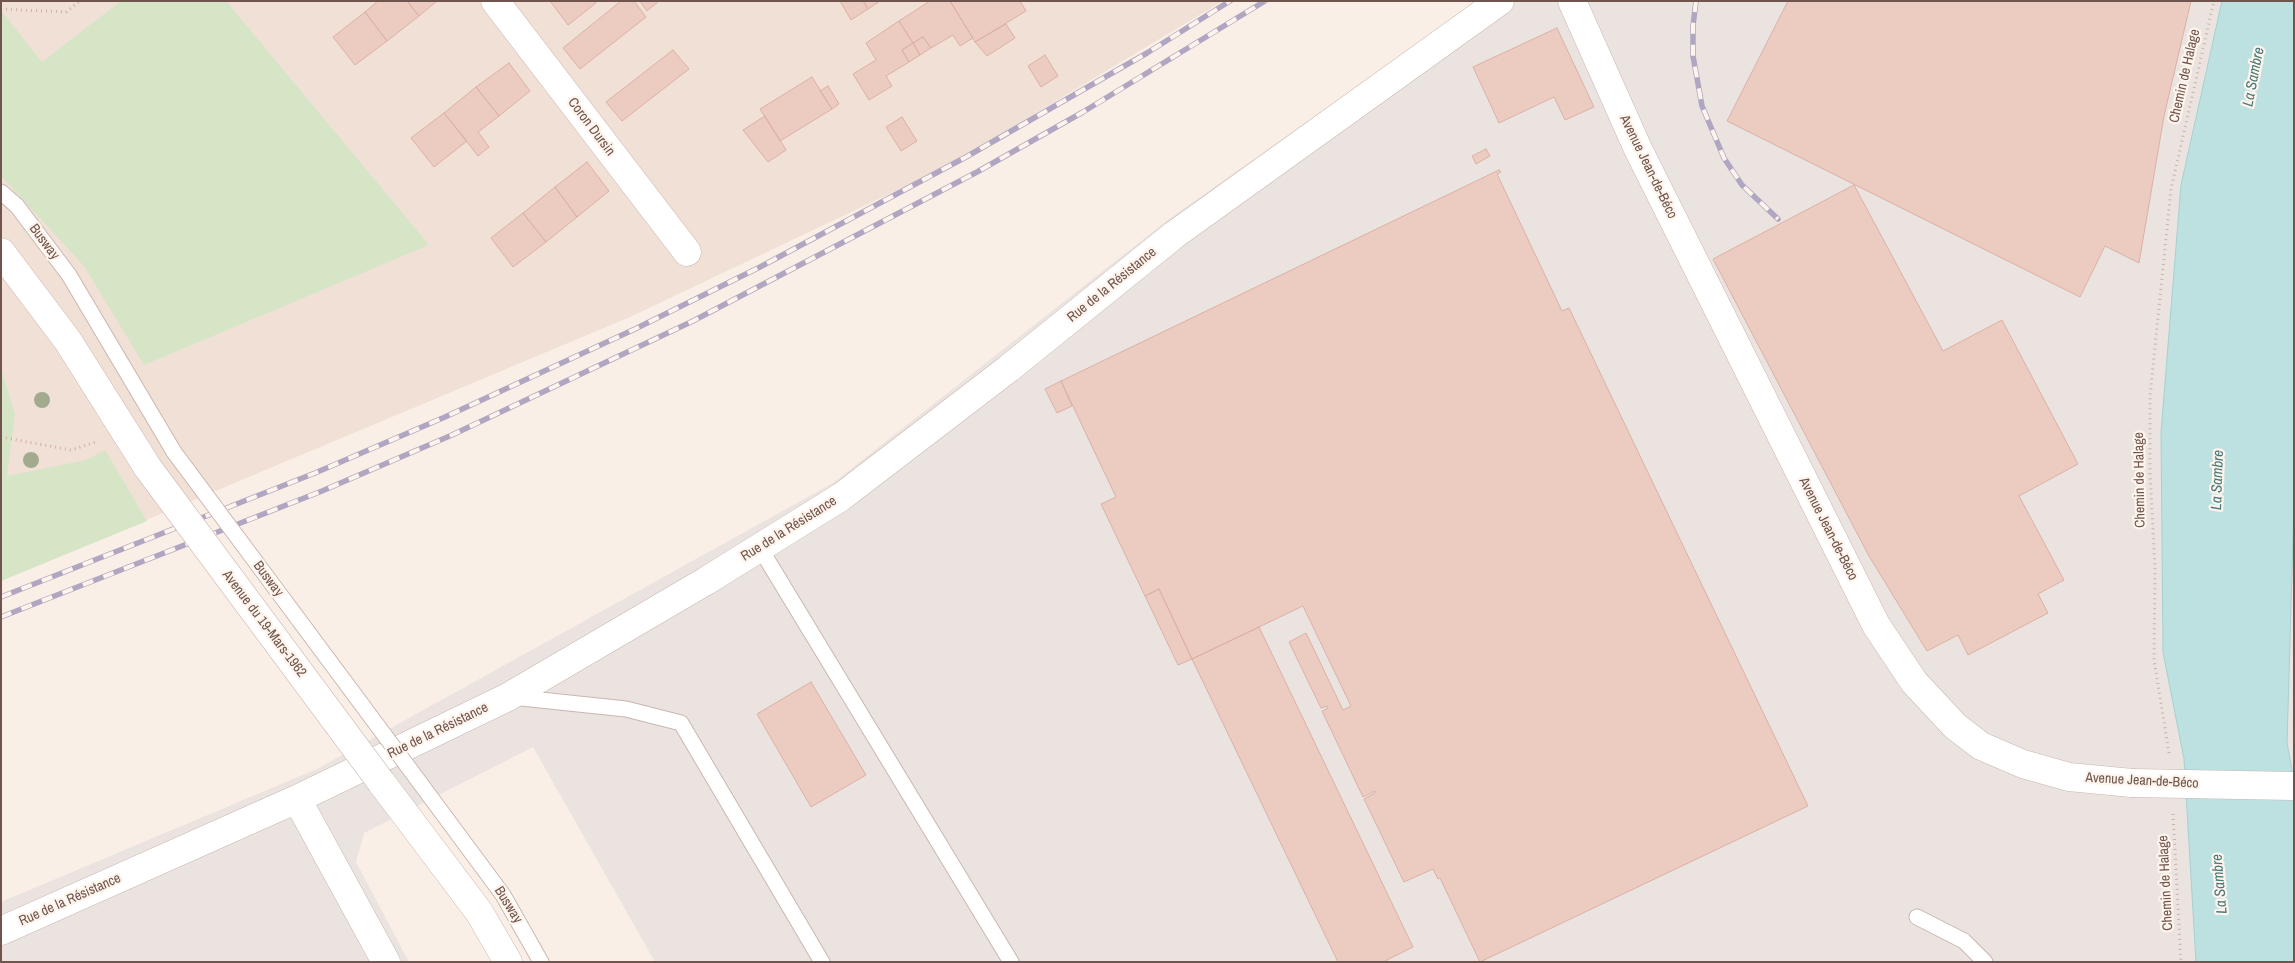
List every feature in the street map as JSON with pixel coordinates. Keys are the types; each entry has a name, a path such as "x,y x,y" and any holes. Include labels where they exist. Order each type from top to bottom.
{"street":[{"name":"Coron Dursin","path":"494,1 687,252"},
{"name":"Rue de la Résistance","path":"1,931 297,799 508,696 760,548 842,496 1008,369 1174,236 1500,1"},
{"name":"Avenue Jean-de-Béco","path":"1572,1 1638,149 1876,625 1914,682 1955,726 1981,746 2023,764 2069,777 2132,783 2294,786"},
{"path":"1,252 26,284"},
{"path":"1,261 26,284"},
{"name":"Avenue du 19-Mars-1962","path":"26,284 68,341 148,468 479,912 508,962"},
{"path":"297,799 386,962"}],"lane":[{"name":"Busway","path":"1,192 17,206 69,275 174,452 503,895 542,962"},
{"path":"760,548 1011,962"},
{"path":"508,696 626,709 681,722 822,962"},
{"path":"1917,917 1964,941 1985,962"}],"path":[{"path":"1,9 66,12 80,1"},
{"name":"Chemin de Halage","path":"2170,760 2154,660 2155,568 2150,474 2150,396 2171,189 2214,1"},
{"path":"1,437 71,450 98,441"},
{"name":"Chemin de Halage","path":"2173,807 2181,962"}],"shaded area":[{"path":"1,1 1223,1 944,168 630,317 1,581"},
{"path":"1478,1 2294,1 2294,767 2214,783 2233,962 655,962 533,747 364,833 356,862 409,962 1,962 1,902 317,769 833,483 1169,219"}],"green space":[{"path":"121,1 226,1 429,245 144,365 84,266 1,176 1,15 3,13 42,62"},
{"path":"1,368 15,414 7,476 86,460 105,450 147,521 1,581"}],"water":[{"name":"La Sambre","path":"2222,1 2294,1 2294,503 2287,743 2294,780 2294,962 2196,962 2184,759 2163,652 2161,432 2181,185"}],"building":[{"path":"378,1 407,1 419,16 387,41 365,12"},
{"path":"407,1 437,1 419,16"},
{"path":"550,1 594,1 596,3 568,25"},
{"path":"621,1 634,1 646,17 580,69 563,48"},
{"path":"640,1 659,1 647,11"},
{"path":"840,1 863,1 868,9 851,20"},
{"path":"863,1 880,1 868,9"},
{"path":"930,1 950,1 973,38 960,46 953,35 931,48 923,37 913,43 899,21"},
{"path":"950,1 1020,1 1026,11 975,42"},
{"path":"1788,1 2191,1 2164,116 2139,263 2105,246 2080,297 1727,121"},
{"path":"365,12 387,41 355,65 333,37"},
{"path":"899,21 913,43 902,50 909,62 886,76 892,86 869,100 853,74 876,60 866,43"},
{"path":"1006,24 1015,38 987,56 975,42"},
{"path":"1557,28 1594,107 1565,120 1554,97 1499,123 1473,67"},
{"path":"923,37 931,48 920,55 913,43"},
{"path":"913,43 920,55 909,62 902,50"},
{"path":"673,50 689,69 622,121 606,102"},
{"path":"1045,55 1058,76 1041,87 1028,66"},
{"path":"509,63 530,91 499,116 476,87"},
{"path":"812,77 832,109 780,141 760,109"},
{"path":"828,86 839,104 832,109 820,91"},
{"path":"476,87 499,116 478,132 489,147 478,156 444,113"},
{"path":"444,113 467,141 434,167 411,138"},
{"path":"765,116 786,150 768,162 743,130"},
{"path":"902,117 917,141 901,151 886,127"},
{"path":"1486,149 1490,156 1476,164 1472,156"},
{"path":"587,162 609,191 577,217 555,187"},
{"path":"1499,170 1501,172 1497,174 1562,311 1569,308 1808,806 1480,962 1440,878 1438,879 1433,869 1404,882 1364,799 1375,793 1375,791 1363,797 1322,711 1328,708 1327,706 1321,708 1289,642 1306,633 1343,710 1351,706 1303,606 1192,659 1159,589 1145,596 1101,504 1116,497 1061,381"},
{"path":"1854,185 1943,351 2002,320 2078,464 2019,496 2064,580 2038,594 2048,613 1968,655 1958,635 1927,651 1869,556 1713,259"},
{"path":"555,187 577,217 546,242 523,213"},
{"path":"523,213 546,242 513,267 491,238"},
{"path":"1061,381 1072,406 1057,413 1045,389"},
{"path":"1159,589 1192,659 1178,665 1145,596"},
{"path":"1259,627 1413,947 1383,962 1338,962 1192,659"},
{"path":"811,682 866,775 811,807 757,714"}],"railway":[{"path":"1,597 315,473 445,417 635,329 760,267 966,157 1147,53 1230,1"},
{"path":"1,617 322,491 452,435 693,321 977,172 1083,112 1265,1"},
{"path":"1696,1 1693,26 1693,56 1702,106 1724,158 1742,185 1778,219"}]}
